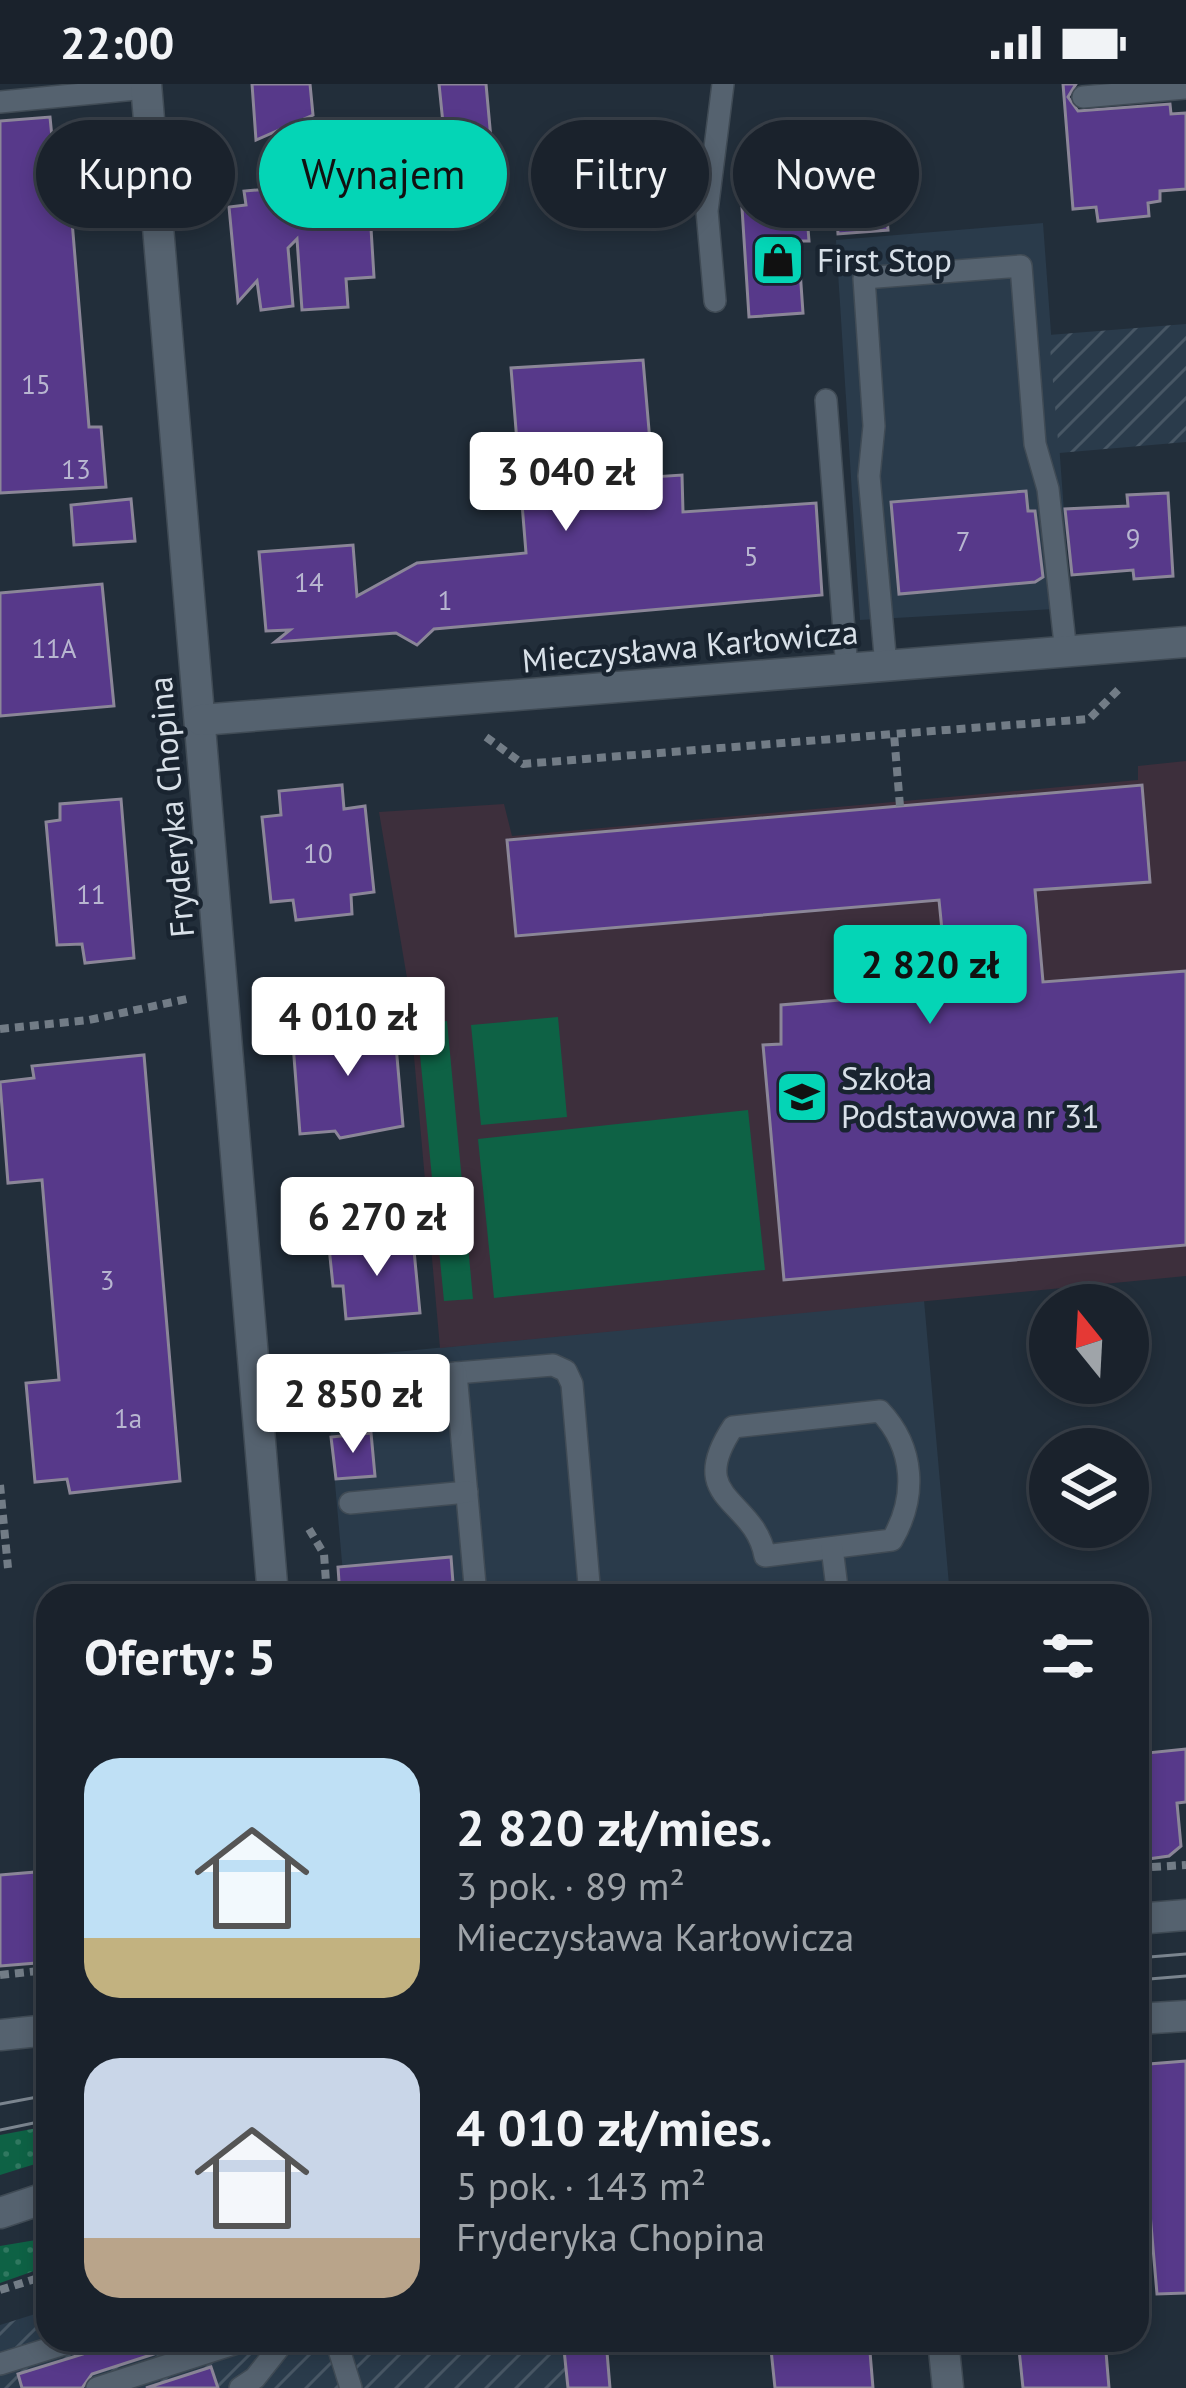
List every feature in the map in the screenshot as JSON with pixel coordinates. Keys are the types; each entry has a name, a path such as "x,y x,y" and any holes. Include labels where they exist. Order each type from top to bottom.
{"street":[{"name":"Fryderyka Chopina","path":"146,86 272,1584"},
{"name":"Mieczysława Karłowicza","path":"200,720 1186,642"},
{"path":"1149,1918 1186,1915"},
{"path":"1149,2018 1186,2016"},
{"path":"0,2035 36,2031"},
{"path":"0,2213 36,2201"},
{"path":"944,2352 947,2388"}],"lane":[{"path":"715,301 707,212 723,84"},
{"path":"0,102 146,86"},
{"path":"1083,97 1186,88"},
{"path":"886,666 869,476 874,426 864,278 1021,266 1035,444 1048,489 1066,653"},
{"path":"826,400 847,669"},
{"path":"255,1393 553,1365 566,1372 572,1384 589,1584"},
{"path":"456,1373 475,1584"},
{"path":"880,1411 902,1435 910,1509 892,1540 832,1548 765,1556 762,1540 718,1492 715,1455 733,1427 880,1411"},
{"path":"350,1503 467,1492"},
{"path":"832,1548 836,1584"},
{"path":"0,2364 38,2352"},
{"path":"98,2388 209,2352"},
{"path":"240,2388 255,2378 276,2352"},
{"path":"340,2352 351,2388"}],"path":[{"path":"473,729 523,764 1089,719 1132,676"},
{"path":"895,734 900,806"},
{"path":"0,1030 89,1020 223,991"},
{"path":"0,1485 8,1568"},
{"path":"1149,1867 1186,1865"},
{"path":"0,1975 36,1971"},
{"path":"0,2290 36,2279"}],"shaded area":[{"path":"1043,223 1071,608 860,620 836,240"},
{"path":"1186,324 1186,442 1059,453 1049,335"},
{"name":"Szkoła Podstawowa nr 31","path":"1186,761 1186,1276 1103,1284 1029,1284 1029,1291 440,1348 407,978 379,812 504,804 512,836 1138,780 1138,766"},
{"path":"924,1300 949,1584 344,1584 324,1359"},
{"path":"36,2314 36,2352 566,2352 570,2388 0,2388 0,2325"}],"green space":[{"path":"558,1017 567,1117 481,1125 471,1025"},
{"path":"447,1021 473,1299 444,1301 417,1024"},
{"path":"748,1110 765,1270 494,1298 478,1139"},
{"path":"36,2128 36,2164 0,2175 0,2135"},
{"path":"36,2240 36,2270 0,2283 0,2246"}],"building":[{"path":"252,84 310,84 313,115 302,120 259,120 256,140"},
{"path":"439,84 486,84 489,120 443,120"},
{"path":"1063,84 1076,84 1068,97 1078,111 1170,104 1171,114 1186,113 1186,189 1160,191 1160,201 1148,203 1149,216 1098,221 1096,207 1073,209"},
{"path":"50,117 36,120 36,228 73,228 89,427 101,427 106,487 0,493 0,121"},
{"path":"259,190 259,228 371,228 374,277 346,279 348,307 302,310 297,239 288,248 293,306 261,310 257,281 238,302 231,228 235,228 235,206 246,205 244,191"},
{"name":"First Stop","path":"743,228 808,228 809,241 798,241 803,313 749,317"},
{"path":"838,228 888,228 888,230 838,234"},
{"path":"643,360 653,477 682,475 683,512 816,503 822,595 434,629 417,645 396,633 275,642 290,630 266,631 259,552 353,545 357,596 417,563 526,553 511,368"},
{"path":"1026,491 1028,511 1035,511 1043,577 1035,582 899,594 891,502"},
{"path":"1168,493 1173,576 1134,579 1133,570 1072,575 1065,509 1128,506 1127,495"},
{"path":"131,499 135,541 74,545 71,505"},
{"path":"102,584 114,706 0,716 0,593"},
{"path":"342,785 344,809 365,806 374,892 351,895 352,914 296,920 293,900 271,902 262,817 281,815 279,791"},
{"path":"1142,785 1150,882 1035,890 1043,982 1186,971 1186,1245 784,1280 763,1045 781,1044 781,1005 948,991 939,900 516,936 507,840"},
{"path":"121,799 134,958 85,963 82,944 57,945 46,822 60,820 60,804"},
{"path":"394,1022 403,1126 340,1138 335,1131 300,1134 292,1031"},
{"path":"144,1055 180,1481 70,1493 67,1479 35,1482 26,1383 59,1380 42,1180 8,1183 0,1082 34,1078 32,1066"},
{"path":"413,1240 420,1313 346,1319 343,1286 333,1286 329,1247"},
{"path":"371,1433 375,1476 336,1479 331,1437"},
{"path":"451,1557 453,1584 339,1584 338,1567"},
{"path":"1186,1749 1186,1802 1177,1803 1181,1846 1169,1856 1149,1859 1149,1753"},
{"path":"36,1872 36,1963 0,1966 0,1875"},
{"path":"1186,2061 1186,2293 1157,2294 1149,2202 1149,2064"},
{"path":"160,2352 92,2374 82,2388 22,2388 18,2374 83,2354"},
{"path":"564,2352 607,2352 610,2388 568,2388"},
{"path":"771,2352 870,2352 873,2388 775,2388"},
{"path":"1019,2352 1106,2352 1109,2388 1023,2388"},
{"path":"211,2367 218,2388 146,2388"}],"tram line":[{"path":"1149,1957 1186,1954"},
{"path":"1149,1979 1186,1976"},
{"path":"0,2104 36,2097"},
{"path":"0,2130 36,2122"}],"place":[{"name":"First Stop","path":"778,260"},
{"name":"Szkoła Podstawowa nr 31","path":"802,1097"}]}
